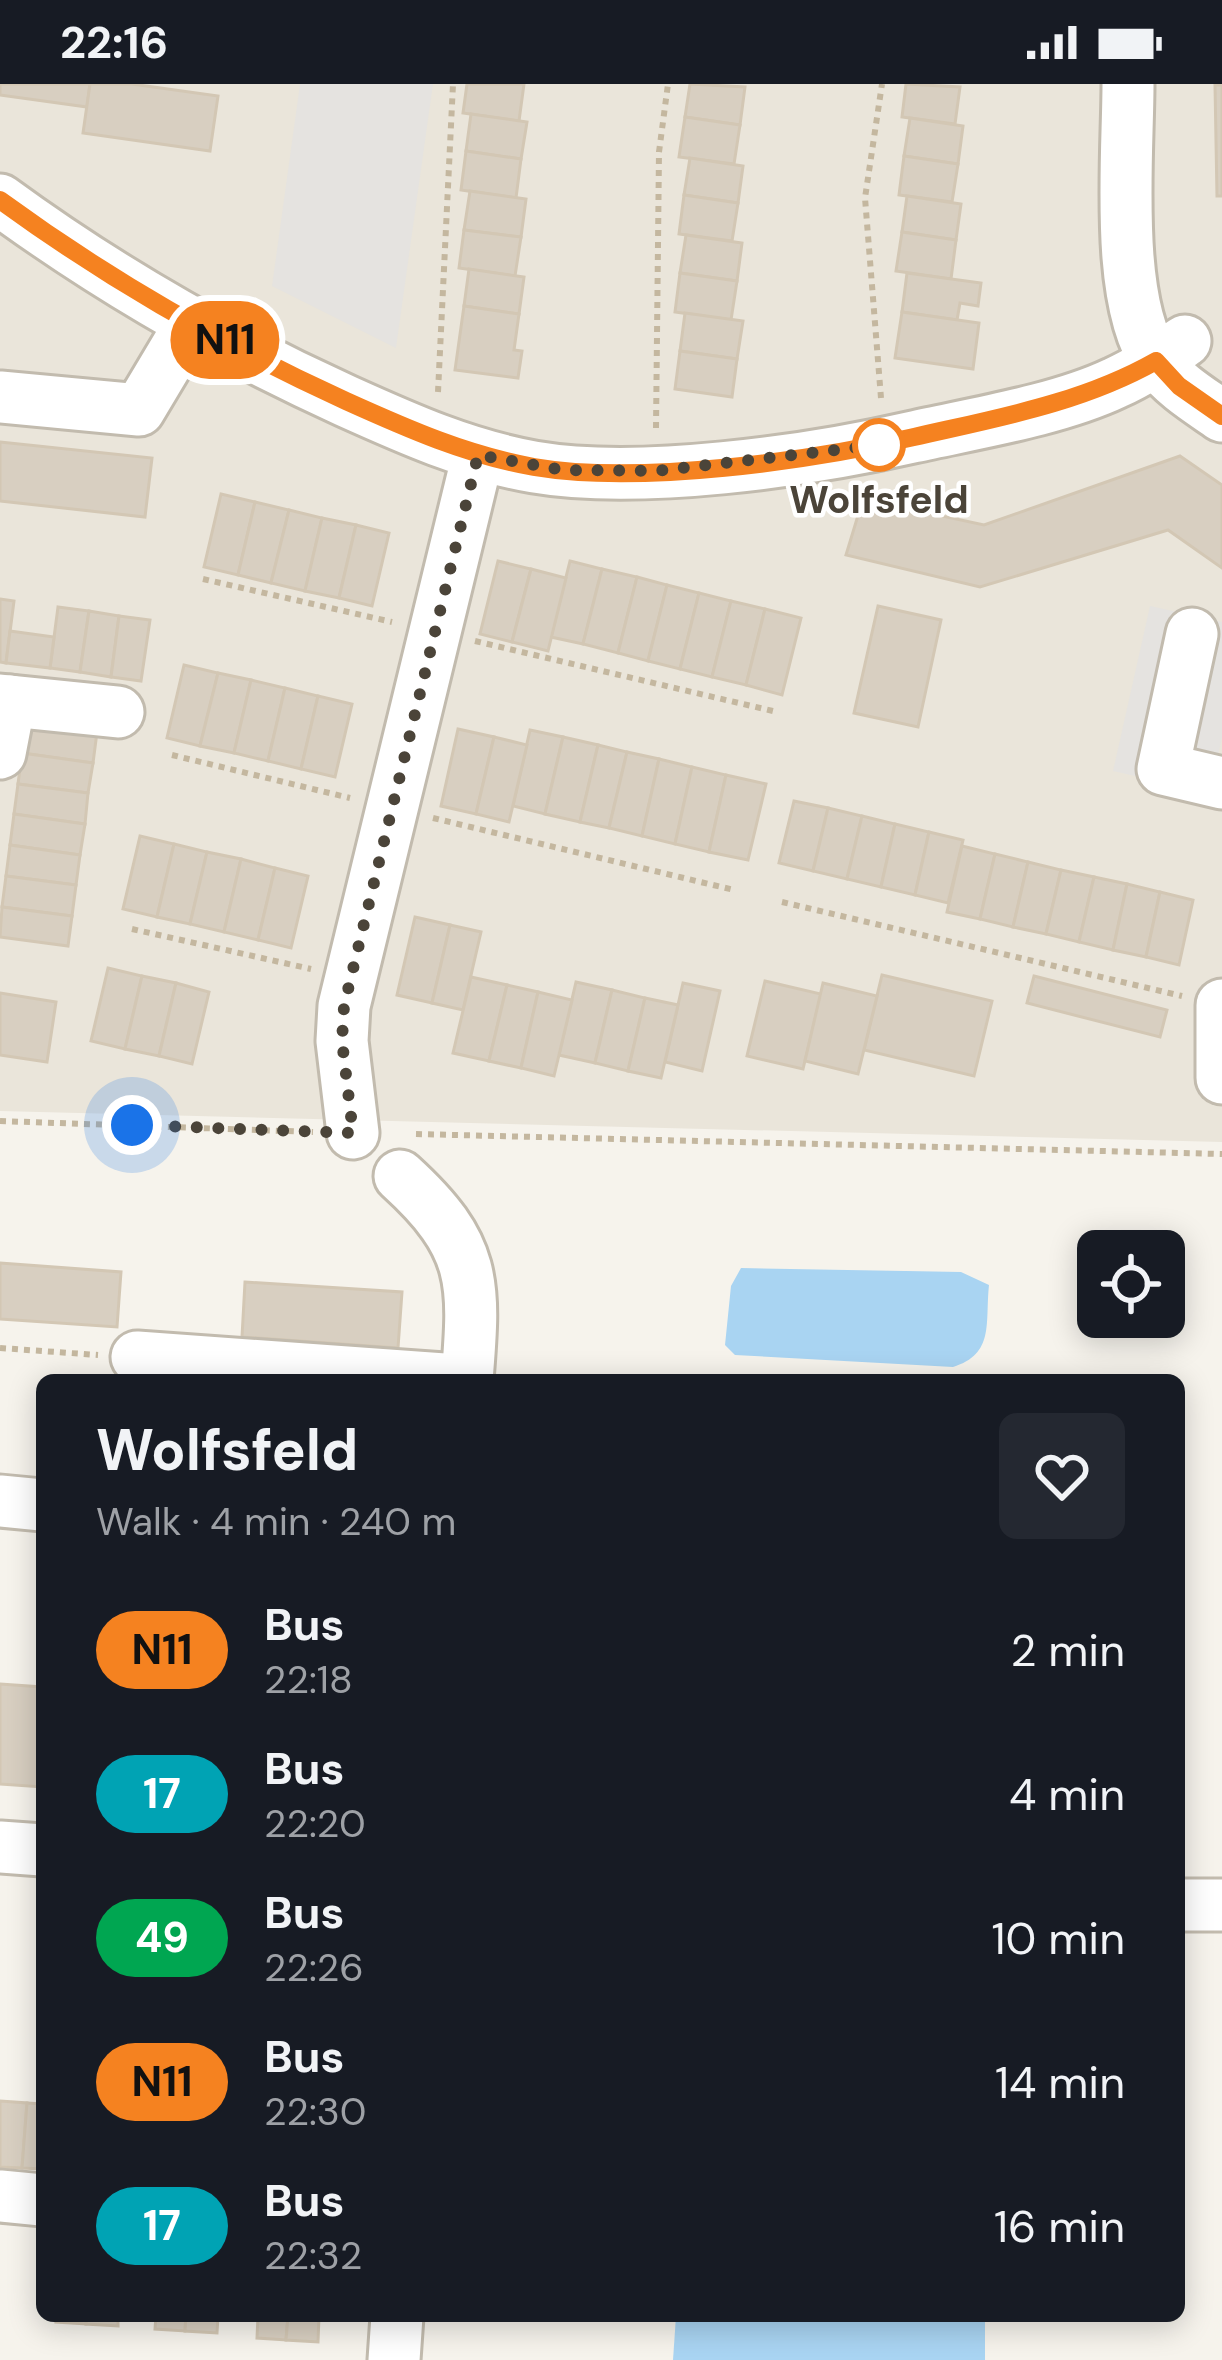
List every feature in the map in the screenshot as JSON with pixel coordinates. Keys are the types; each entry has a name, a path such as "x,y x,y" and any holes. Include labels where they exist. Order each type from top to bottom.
{"street":[{"path":"1129,84 1133,303 1171,351 1222,391"},
{"path":"0,200 160,307 308,383 457,448 537,467 656,471 885,444 1004,417 1112,385 1171,351"},
{"path":"0,397 139,410 191,323"},
{"path":"1171,351 1179,386 1222,416"},
{"path":"353,1133 342,1041 350,977 435,631 457,448"},
{"path":"1192,634 1162,769 1222,783"},
{"path":"0,753 5,700 118,712"},
{"path":"1222,1005 1222,1078"},
{"path":"400,1176 442,1219 463,1251 472,1287 467,1374"},
{"path":"137,1357 374,1374"},
{"path":"0,1502 36,1505"},
{"path":"0,1847 36,1850"},
{"path":"1185,1905 1222,1905"},
{"path":"0,2196 36,2199"},
{"path":"394,2360 397,2322"}],"path":[{"path":"453,84 457,448"},
{"path":"656,471 659,152 668,84"},
{"path":"881,84 865,197 885,444"},
{"path":"203,579 777,712"},
{"path":"172,755 734,890"},
{"path":"782,902 1222,1005"},
{"path":"132,929 350,977"},
{"path":"0,1121 1222,1154"},
{"path":"0,1348 137,1357"}],"shaded area":[{"path":"0,84 1222,84 1222,1142 0,1111"},
{"path":"300,84 433,84 396,348 272,286"},
{"path":"1150,606 1222,622 1222,737 1210,793 1113,771"}],"water":[{"path":"741,1268 961,1272 989,1285 985,1335 976,1354 953,1367 735,1355 725,1345 731,1286"},
{"path":"676,2322 985,2322 985,2360 673,2360"}],"building":[{"path":"0,84 90,84 87,107 0,95"},
{"path":"90,84 132,84 218,96 210,151 83,133"},
{"path":"467,84 524,84 519,121 463,113"},
{"path":"690,84 745,87 740,125 685,117"},
{"path":"906,84 960,87 955,124 902,117"},
{"path":"1215,85 1222,85 1222,196 1217,196"},
{"path":"471,114 527,122 521,159 466,151"},
{"path":"685,117 740,125 734,164 679,157"},
{"path":"910,118 963,126 958,164 904,156"},
{"path":"466,151 521,159 516,198 461,190"},
{"path":"904,156 958,164 952,202 899,195"},
{"path":"690,158 743,166 738,203 684,195"},
{"path":"470,191 526,199 521,237 464,230"},
{"path":"684,195 738,203 732,241 679,234"},
{"path":"907,196 961,204 956,240 902,232"},
{"path":"464,230 521,237 515,276 459,268"},
{"path":"902,232 956,240 951,279 896,271"},
{"path":"686,235 742,243 737,281 680,273"},
{"path":"469,269 524,277 519,314 464,306"},
{"path":"680,273 737,281 731,320 675,312"},
{"path":"907,273 981,283 978,306 960,303 957,320 902,312"},
{"path":"464,306 519,314 514,350 522,351 518,378 455,370"},
{"path":"902,312 979,323 973,369 895,358"},
{"path":"685,313 743,321 737,359 680,351"},
{"path":"680,351 737,359 732,397 675,389"},
{"path":"0,442 152,458 145,517 0,501"},
{"path":"1180,456 1222,485 1222,568 1168,530 980,587 846,555 863,499 984,525"},
{"path":"221,494 255,502 238,575 204,567"},
{"path":"255,502 289,510 271,583 238,575"},
{"path":"289,510 322,518 305,591 271,583"},
{"path":"322,518 356,525 339,598 305,591"},
{"path":"356,525 389,533 372,606 339,598"},
{"path":"498,561 531,569 512,642 480,634"},
{"path":"570,561 602,569 583,644 551,637"},
{"path":"531,569 566,578 548,651 512,642"},
{"path":"602,569 637,577 618,653 583,644"},
{"path":"637,577 667,585 648,661 618,653"},
{"path":"667,585 699,593 680,669 648,661"},
{"path":"699,593 731,601 712,677 680,669"},
{"path":"0,599 14,601 6,663 0,662"},
{"path":"731,601 765,609 746,685 712,677"},
{"path":"878,606 941,620 918,727 854,713"},
{"path":"58,607 89,611 80,672 50,668"},
{"path":"765,609 801,618 782,695 746,685"},
{"path":"89,611 119,616 111,677 80,672"},
{"path":"119,616 150,620 141,681 111,677"},
{"path":"10,631 54,637 50,668 6,663"},
{"path":"184,665 218,673 200,746 167,738"},
{"path":"218,673 251,680 234,753 200,746"},
{"path":"251,680 285,688 268,761 234,753"},
{"path":"285,688 318,696 301,769 268,761"},
{"path":"318,696 352,704 335,777 301,769"},
{"path":"26,723 97,732 93,763 22,753"},
{"path":"458,729 494,737 476,814 441,806"},
{"path":"530,730 563,737 545,814 513,806"},
{"path":"494,737 527,745 509,822 476,814"},
{"path":"563,737 598,745 580,822 545,814"},
{"path":"598,745 627,752 609,828 580,822"},
{"path":"627,752 659,759 642,836 609,828"},
{"path":"22,753 93,763 88,793 18,784"},
{"path":"659,759 692,767 675,844 642,836"},
{"path":"692,767 726,775 709,852 675,844"},
{"path":"726,775 766,784 748,860 709,852"},
{"path":"18,784 88,793 85,824 14,814"},
{"path":"794,801 828,808 813,871 779,863"},
{"path":"828,808 862,816 847,879 813,871"},
{"path":"14,814 85,824 80,855 10,845"},
{"path":"862,816 895,824 881,887 847,879"},
{"path":"895,824 929,832 915,895 881,887"},
{"path":"929,832 963,840 948,903 915,895"},
{"path":"140,836 174,844 157,917 123,909"},
{"path":"174,844 207,852 190,924 157,917"},
{"path":"10,845 80,855 76,885 6,876"},
{"path":"962,846 995,854 980,919 947,912"},
{"path":"207,852 241,859 224,932 190,924"},
{"path":"995,854 1028,862 1013,927 980,919"},
{"path":"241,859 275,868 258,940 224,932"},
{"path":"1028,862 1061,870 1046,934 1013,927"},
{"path":"275,868 308,876 291,948 258,940"},
{"path":"1061,870 1094,877 1079,942 1046,934"},
{"path":"6,876 76,885 72,916 2,907"},
{"path":"1094,877 1127,884 1113,950 1079,942"},
{"path":"1127,884 1160,892 1146,957 1113,950"},
{"path":"1160,892 1193,900 1179,965 1146,957"},
{"path":"2,907 72,916 68,946 0,937"},
{"path":"415,917 450,925 432,1003 397,995"},
{"path":"450,925 481,932 463,1010 432,1003"},
{"path":"108,968 142,976 125,1049 91,1041"},
{"path":"882,975 992,1001 974,1076 864,1050"},
{"path":"142,976 176,983 159,1056 125,1049"},
{"path":"1034,976 1167,1010 1160,1037 1027,1003"},
{"path":"471,977 507,985 489,1061 453,1053"},
{"path":"765,981 821,994 803,1069 747,1056"},
{"path":"576,982 612,990 595,1063 559,1055"},
{"path":"176,983 209,992 192,1064 159,1056"},
{"path":"683,983 720,991 702,1071 665,1062"},
{"path":"823,983 877,996 858,1074 805,1061"},
{"path":"507,985 538,992 521,1068 489,1061"},
{"path":"612,990 645,998 628,1071 595,1063"},
{"path":"538,992 572,1000 554,1076 521,1068"},
{"path":"0,993 56,1002 47,1062 0,1055"},
{"path":"645,998 678,1005 661,1078 628,1071"},
{"path":"0,1263 121,1272 117,1327 0,1319"},
{"path":"245,1282 402,1292 398,1348 242,1337"},
{"path":"0,1684 36,1687 36,1787 0,1784"},
{"path":"0,2101 27,2103 22,2168 0,2167"},
{"path":"27,2103 36,2104 36,2169 22,2168"},
{"path":"118,2322 118,2326 86,2324"},
{"path":"156,2322 186,2322 185,2331 155,2329"},
{"path":"186,2322 218,2322 217,2333 185,2331"},
{"path":"258,2322 288,2322 286,2340 257,2338"},
{"path":"288,2322 319,2322 318,2342 286,2340"}],"bus line":[{"name":"N11","path":"0,200 160,307 308,383 436,442 537,467 656,471 885,444 1004,417 1112,385 1156,361 1179,386 1222,416"}],"place":[{"name":"Wolfsfeld","path":"879,445"}],"route":[{"path":"132,1125 353,1133 342,1041 344,1006 478,455 563,470 656,471 879,445"}]}
